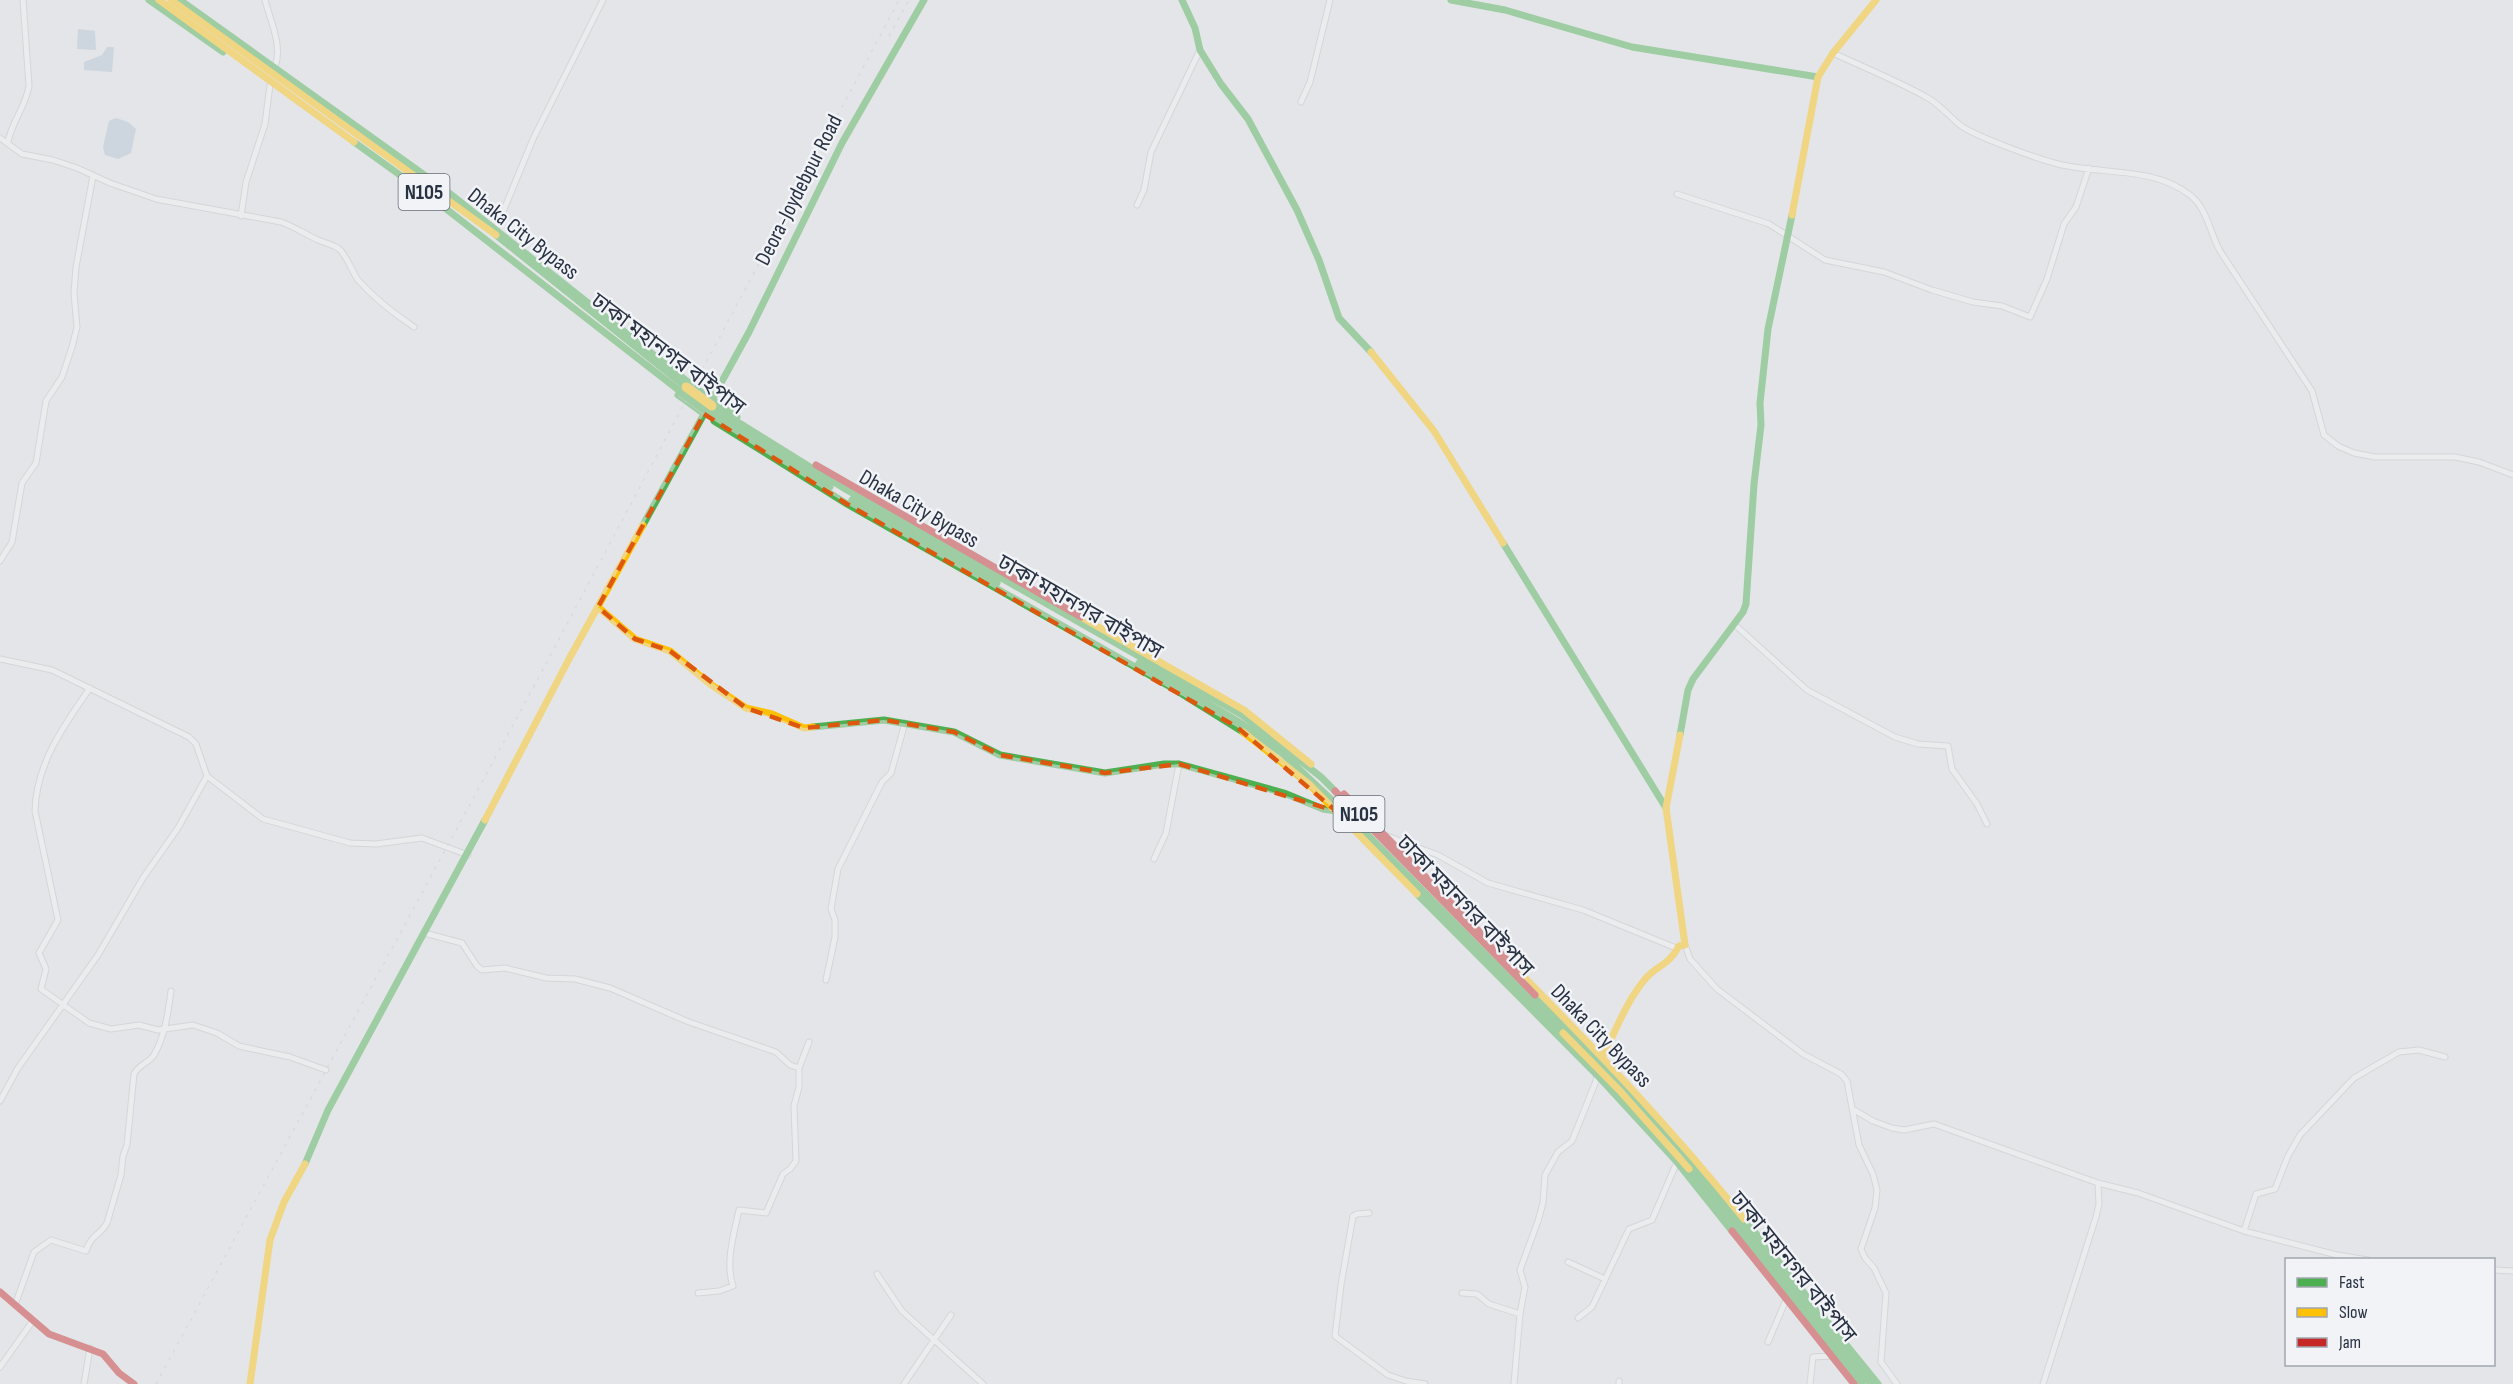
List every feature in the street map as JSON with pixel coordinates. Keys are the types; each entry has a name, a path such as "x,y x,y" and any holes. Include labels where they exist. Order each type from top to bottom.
{"main road":[{"path":"150,0 270,85 709,408 847,504 1174,688 1237,727 1309,784 1597,1075 1677,1162 1854,1384"},
{"name":"ঢাকা মহানগর বাইপাস","path":"159,0 436,201 765,449 1239,722 1283,754 1350,817 1620,1091 1680,1158 1862,1384"},
{"name":"Dhaka City Bypass","path":"171,0 495,234 684,390"},
{"path":"180,0 496,229 709,408 813,464 1244,710 1323,774 1603,1056 1689,1150 1878,1384"},
{"name":"Deora-Joydebpur Road","path":"250,1384 265,1264 277,1218 311,1153 323,1120 468,855 598,607 709,408 842,143 924,0"},
{"path":"1182,0 1195,28 1200,50 1221,84 1248,119 1292,201 1319,260 1339,318 1376,357 1434,431 1666,808"},
{"path":"1451,0 1505,10 1632,47 1818,77"},
{"path":"1603,1056 1636,992 1648,976 1671,960 1681,946 1666,808 1688,690 1693,679 1743,612 1746,604 1754,484 1761,425 1760,403 1768,329 1809,134 1818,77 1833,53 1876,0"},
{"name":"Dhaka City Bypass","path":"709,408 847,490 1242,715 1294,755 1357,812 1626,1088 1685,1154 1872,1384"},
{"path":"598,607 636,639 670,651 710,684 750,709 772,714 809,729 860,721 884,720 954,732 1000,754 1105,773 1164,764 1179,764 1284,793 1323,809 1336,811"},
{"path":"0,1292 32,1322 54,1337 90,1348 108,1358 120,1373 134,1384"}],"street":[{"path":"8,142 14,119 27,97 29,86 23,0"},
{"path":"265,0 277,45 278,60 275,67"},
{"path":"496,229 533,139 603,0"},
{"path":"1301,102 1310,82 1330,0"},
{"path":"1137,205 1144,190 1151,152 1200,50"},
{"path":"1833,53 1929,99 1961,126 1978,134 2057,164 2136,173 2190,194 2203,209 2210,232 2220,251 2312,392 2324,435 2338,446 2375,458 2455,458 2479,462 2513,475"},
{"path":"241,216 246,182 265,124 270,85"},
{"path":"0,138 22,154 53,160 77,168 156,199 281,222 338,247 359,281 392,314 414,327"},
{"path":"1677,194 1769,224 1825,260 1884,272 1932,290 1972,302 2002,306 2031,317 2047,279 2064,224 2076,207 2089,168"},
{"path":"0,561 12,542 22,483 36,463 46,401 62,378 77,327 74,293 76,267 93,176"},
{"path":"1734,624 1807,690 1895,737 1918,744 1948,746 1952,769 1977,804 1987,824"},
{"path":"0,659 52,670 189,737 196,744 207,776 257,816 350,843 376,844 422,838 468,855"},
{"path":"90,688 58,734 42,770 35,801 35,811 58,920 39,954 46,969 41,989 89,1023 111,1029 139,1025 158,1030 193,1025 217,1033 239,1046 290,1057 326,1070"},
{"path":"826,980 835,937 835,920 831,909 838,869 882,782 891,773 905,723"},
{"path":"1154,859 1166,833 1179,764"},
{"path":"0,1101 18,1068 98,955 143,878 178,828 207,776"},
{"path":"1385,835 1438,855 1488,883 1583,910 1681,946 1716,989 1797,1050 1846,1078 1850,1087 1859,1144 1873,1174 1878,1197 1862,1249 1886,1293 1881,1362 1897,1384"},
{"path":"424,933 462,944 482,970 505,968 546,978 575,979 610,988 689,1022 776,1052 790,1065 798,1068"},
{"path":"15,1305 34,1252 51,1240 86,1251 90,1239 104,1229 107,1223 121,1175 123,1156 128,1146 134,1074 136,1069 153,1058 165,1029 171,991"},
{"path":"698,1293 719,1291 734,1286 730,1276 731,1253 739,1210 766,1213 783,1174 796,1161 794,1106 799,1087 798,1068 809,1042"},
{"path":"2244,1232 2256,1194 2275,1189 2288,1156 2300,1135 2347,1084 2369,1068 2399,1052 2419,1050 2445,1057"},
{"path":"1514,1384 1520,1314 1525,1287 1520,1270 1543,1203 1545,1175 1558,1152 1572,1141 1597,1075"},
{"path":"1854,1110 1873,1121 1892,1128 1904,1130 1934,1124 2098,1183 2138,1193 2244,1232 2356,1258"},
{"path":"1578,1318 1592,1307 1629,1228 1652,1220 1677,1162"},
{"path":"2043,1384 2096,1217 2099,1204 2098,1183"},
{"path":"1369,1213 1353,1216 1334,1334 1388,1375 1425,1384"},
{"path":"1568,1262 1605,1279"},
{"path":"2495,1270 2513,1271"},
{"path":"877,1274 902,1311 983,1384"},
{"path":"1462,1293 1477,1294 1490,1304 1520,1314"},
{"path":"1768,1342 1786,1300"},
{"path":"904,1384 951,1315"},
{"path":"0,1367 32,1322"},
{"path":"84,1384 90,1348"},
{"path":"1810,1384 1813,1357 1832,1356"}],"highlighted area":[{"path":"704,414 847,504 1237,727 1336,811 1179,764 1105,773 1000,755 954,732 884,720 804,728 746,708 670,651 635,639 598,607"}],"water":[{"path":"78,29 95,31 96,50 77,49"},
{"path":"107,47 114,47 112,72 84,70 84,62 102,55"},
{"path":"116,118 128,122 136,129 131,153 118,159 105,155 103,147 109,121"}],"railway":[{"path":"156,1384 533,688 899,0"},
{"path":"889,36 909,0"}],"traffic: fast":[{"path":"149,0 223,52"},
{"path":"180,0 444,189 693,386 737,417"},
{"path":"643,525 749,332 842,143 924,0"},
{"path":"1182,0 1195,28 1200,50 1221,84 1248,119 1297,210 1319,260 1339,318 1371,352"},
{"path":"1451,0 1505,10 1632,47 1818,77"},
{"path":"354,142 436,201 681,392"},
{"path":"1680,735 1688,690 1693,679 1743,612 1746,604 1754,484 1761,425 1760,403 1768,329 1792,215"},
{"path":"496,235 686,387"},
{"path":"681,392 710,413"},
{"path":"678,395 700,411"},
{"path":"712,406 847,490 1242,715 1321,777 1335,791"},
{"path":"710,413 830,487"},
{"path":"714,421 847,504 1174,689 1243,732"},
{"path":"852,500 997,583"},
{"path":"1503,543 1666,808"},
{"path":"1139,663 1239,722 1283,754 1350,817 1563,1033"},
{"path":"813,727 884,720 954,732 1000,755 1105,773 1164,764 1179,764 1284,793 1323,809 1336,811"},
{"path":"305,1164 328,1110 485,820"},
{"path":"1417,894 1597,1075 1677,1162 1732,1231"},
{"path":"1535,995 1626,1088 1685,1154 1871,1384"},
{"path":"1689,1169 1862,1384"},
{"path":"1744,1219 1878,1384"}],"traffic: slow":[{"path":"159,0 354,142"},
{"path":"171,0 496,235"},
{"path":"1792,215 1818,77 1833,53 1876,0"},
{"path":"1371,352 1434,431 1503,543"},
{"path":"686,387 712,406"},
{"path":"485,820 569,659 643,525"},
{"path":"598,607 635,639 670,651 710,684 746,708 772,714 804,728 813,727"},
{"path":"1081,617 1244,710 1311,764"},
{"path":"1243,732 1309,784 1417,894"},
{"path":"1603,1056 1627,1005 1639,987 1651,973 1671,957 1679,946 1685,945 1666,808 1680,735"},
{"path":"1517,970 1634,1091 1744,1219"},
{"path":"1563,1033 1620,1091 1689,1169"},
{"path":"250,1384 270,1240 284,1202 305,1164"}],"traffic: jam":[{"path":"816,465 1081,617"},
{"path":"1335,791 1535,995"},
{"path":"1344,794 1517,970"},
{"path":"1732,1231 1854,1384"},
{"path":"0,1292 49,1334 103,1354 119,1373 134,1384"}]}
